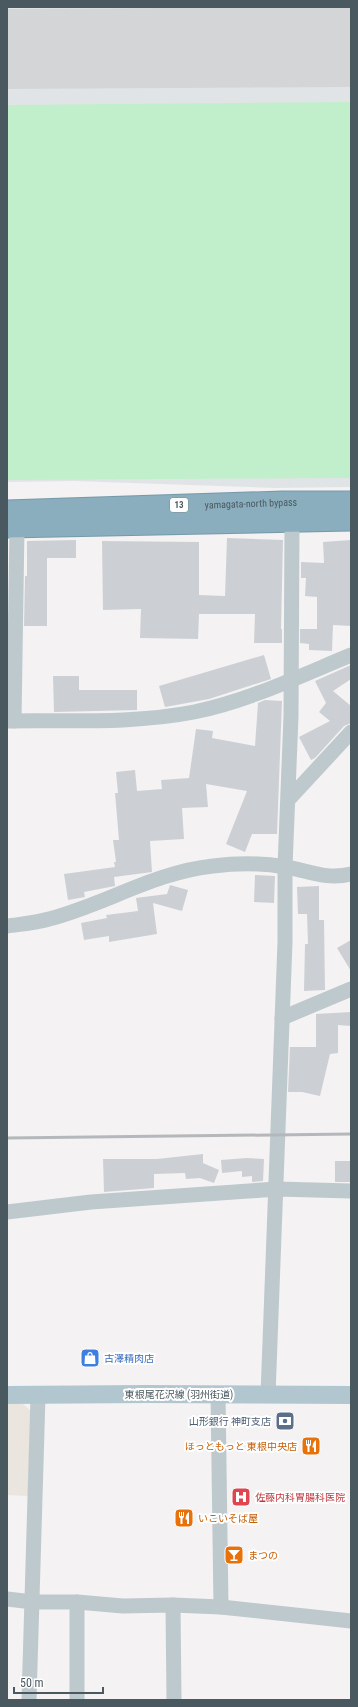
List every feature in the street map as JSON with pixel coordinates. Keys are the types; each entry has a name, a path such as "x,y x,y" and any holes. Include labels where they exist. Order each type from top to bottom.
{"highway":[{"name":"yamagata-north bypass","path":"10,522 276,502 351,502"},
{"name":"yamagata-north bypass","path":"10,522 292,522 351,520"}],"main road":[{"name":"東根尾花沢線 (羽州街道)","path":"7,1395 351,1395"}],"street":[{"path":"10,522 10,721 140,719 194,712 228,703 291,680 351,655"},
{"path":"268,1395 277,1189 285,942 285,867 289,799 292,522"},
{"path":"289,799 351,732"},
{"path":"7,926 49,920 191,869 234,864 285,867 321,876 340,877 351,874"},
{"path":"282,1018 351,989"},
{"path":"7,1212 91,1202 277,1189 351,1191"},
{"path":"218,1394 221,1607"},
{"path":"30,1700 38,1396"},
{"path":"7,1599 33,1602 77,1602 123,1606 173,1605 221,1607 351,1621"},
{"path":"77,1602 77,1700"},
{"path":"173,1605 174,1700"}],"shaded area":[{"path":"7,7 351,7 351,487 275,488 73,481 7,482"},
{"path":"7,1404 23,1404 31,1411 28,1496 7,1495"}],"green space":[{"path":"351,102 351,478 7,480 7,105"}],"building":[{"path":"227,538 283,540 282,643 254,643 255,614 199,614 198,639 140,638 141,609 103,610 102,541 199,542 199,595 225,596"},
{"path":"76,540 76,558 47,558 47,626 24,626 25,576 27,576 27,541"},
{"path":"351,540 351,626 333,625 332,651 309,650 309,644 300,643 300,629 317,629 317,597 305,596 306,578 301,578 301,562 324,563 323,542"},
{"path":"264,655 271,679 209,699 165,707 159,686"},
{"path":"351,665 351,679 333,691 351,706 351,723 344,726 315,758 311,760 299,737 330,721 319,712 326,703 315,681"},
{"path":"53,676 79,676 79,690 137,690 137,710 54,712"},
{"path":"265,700 282,701 277,834 252,834 245,852 226,844 247,791 206,784 208,807 182,808 184,839 150,841 152,872 114,877 115,886 84,892 85,897 68,900 64,874 115,867 114,862 116,862 113,840 119,840 115,793 118,793 116,772 135,770 137,791 162,789 161,780 189,778 196,729 213,731 212,738 255,746 258,703"},
{"path":"255,875 275,876 274,903 254,902"},
{"path":"170,885 188,890 182,911 153,903 157,934 109,942 109,936 84,940 81,923 107,918 106,915 138,911 136,898 167,894"},
{"path":"319,886 319,920 324,920 325,990 304,991 305,944 308,944 307,914 298,914 297,887"},
{"path":"351,940 351,971 337,948"},
{"path":"351,1012 351,1026 338,1025 338,1053 330,1054 320,1096 302,1092 288,1092 290,1047 316,1047 316,1014"},
{"path":"203,1154 203,1163 219,1170 214,1183 200,1178 186,1179 185,1173 154,1174 154,1188 104,1192 103,1159 157,1159"},
{"path":"247,1158 264,1159 263,1181 252,1182 252,1176 242,1177 242,1171 222,1173 221,1160"},
{"path":"335,1161 351,1161 351,1182 335,1182"}],"runway":[{"path":"7,49 351,47"}],"railway":[{"path":"7,1138 351,1134"}],"place":[{"name":"古澤精肉店","path":"90,1358"},
{"name":"山形銀行 神町支店","path":"285,1421"},
{"name":"ほっともっと 東根中央店","path":"311,1446"},
{"name":"佐藤内科胃腸科医院","path":"241,1497"},
{"name":"いこいそば屋","path":"184,1518"},
{"name":"まつの","path":"234,1555"}]}
